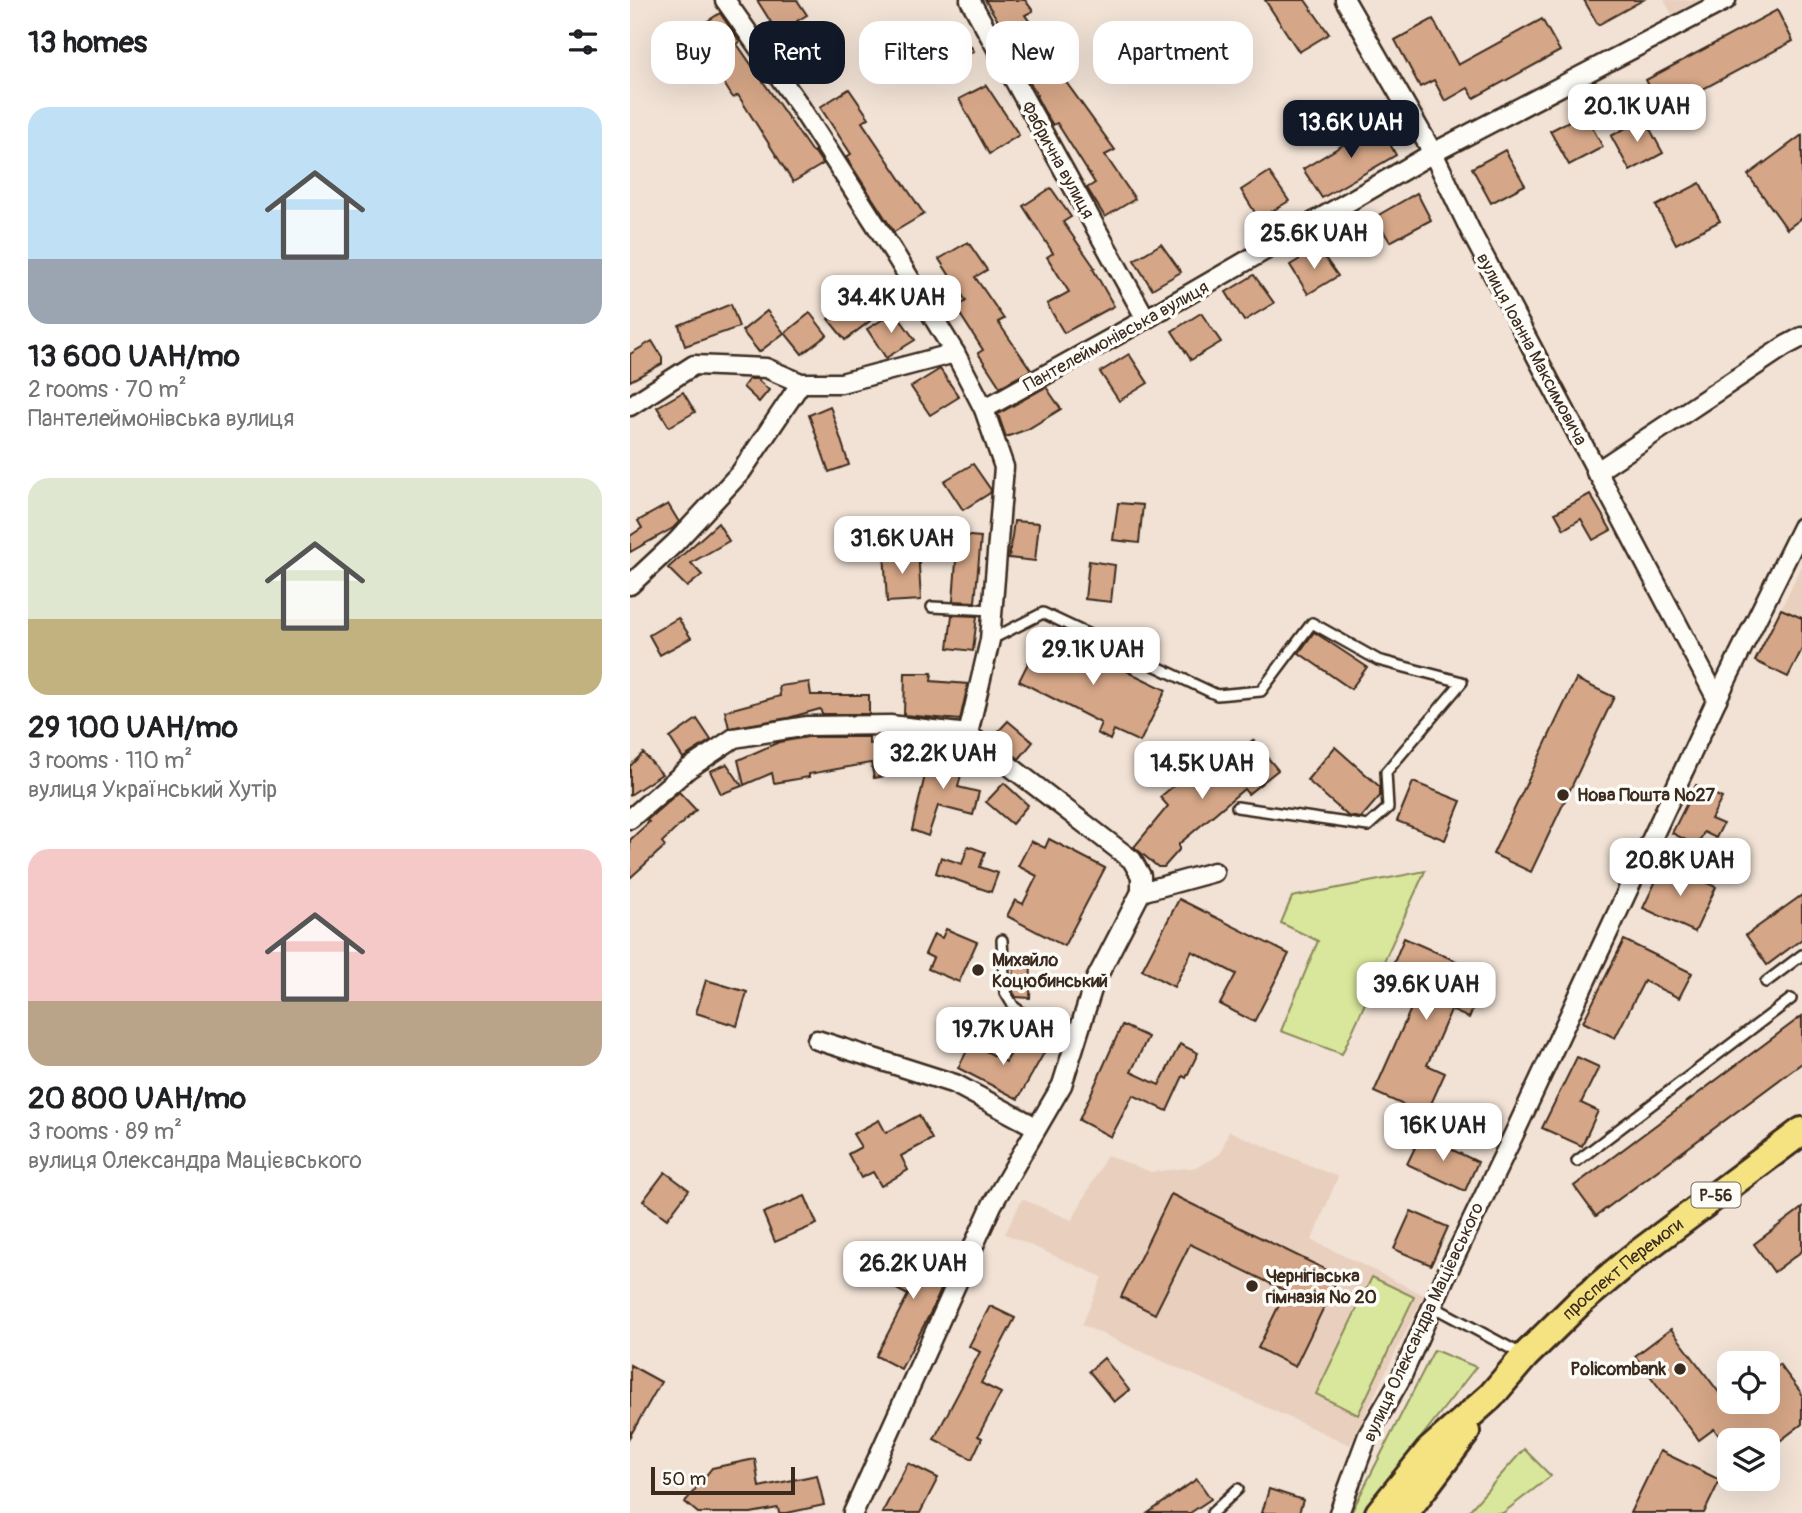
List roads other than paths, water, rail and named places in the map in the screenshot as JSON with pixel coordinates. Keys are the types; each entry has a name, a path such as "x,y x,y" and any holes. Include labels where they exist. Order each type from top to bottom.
{"main road":[{"name":"проспект Перемоги","path":"1405,1513 1491,1396 1525,1356 1580,1302 1631,1259 1802,1131"},
{"name":"проспект Перемоги","path":"1379,1513 1429,1451 1491,1396"}],"street":[{"path":"725,0 797,102 955,352 984,409 1004,467 990,640 968,734"},
{"name":"Фабрична вулиця","path":"970,0 1146,319"},
{"name":"вулиця Іоанна Максимовича","path":"1345,0 1433,153 1596,472 1717,699"},
{"name":"Пантелеймонівська вулиця","path":"984,409 1433,153 1726,0"},
{"path":"1596,472 1802,337"},
{"path":"630,406 694,365 766,368 801,383 841,383 955,352"},
{"path":"630,585 677,542 741,472 801,383"},
{"name":"вулиця Олександра Мацієвського","path":"1339,1513 1368,1435 1401,1378 1432,1306 1717,699 1802,527"},
{"path":"630,818 688,769 734,738 807,726 890,725 968,734 1132,860 1141,876 1141,892 1094,983 1062,1085 992,1205 853,1513"},
{"path":"1141,892 1214,872"},
{"path":"817,1040 955,1084 1036,1127"}],"lane":[{"path":"932,607 993,610"},
{"path":"990,640 1044,613 1217,695 1261,691 1312,622 1378,660 1462,682 1386,772 1388,808 1368,826 1237,807"},
{"path":"1002,940 1005,992 1014,1007 1073,1050"},
{"path":"1766,982 1802,955"},
{"path":"1577,1161 1791,999"},
{"path":"1432,1306 1525,1356"},
{"path":"1212,1513 1238,1489"}],"place":[{"name":"Нова Пошта №27","path":"1563,795"},
{"name":"Михайло Коцюбинський","path":"978,970"},
{"name":"Чернігівська гімназія № 20","path":"1252,1286"},
{"name":"Policombank","path":"1680,1369"}]}
